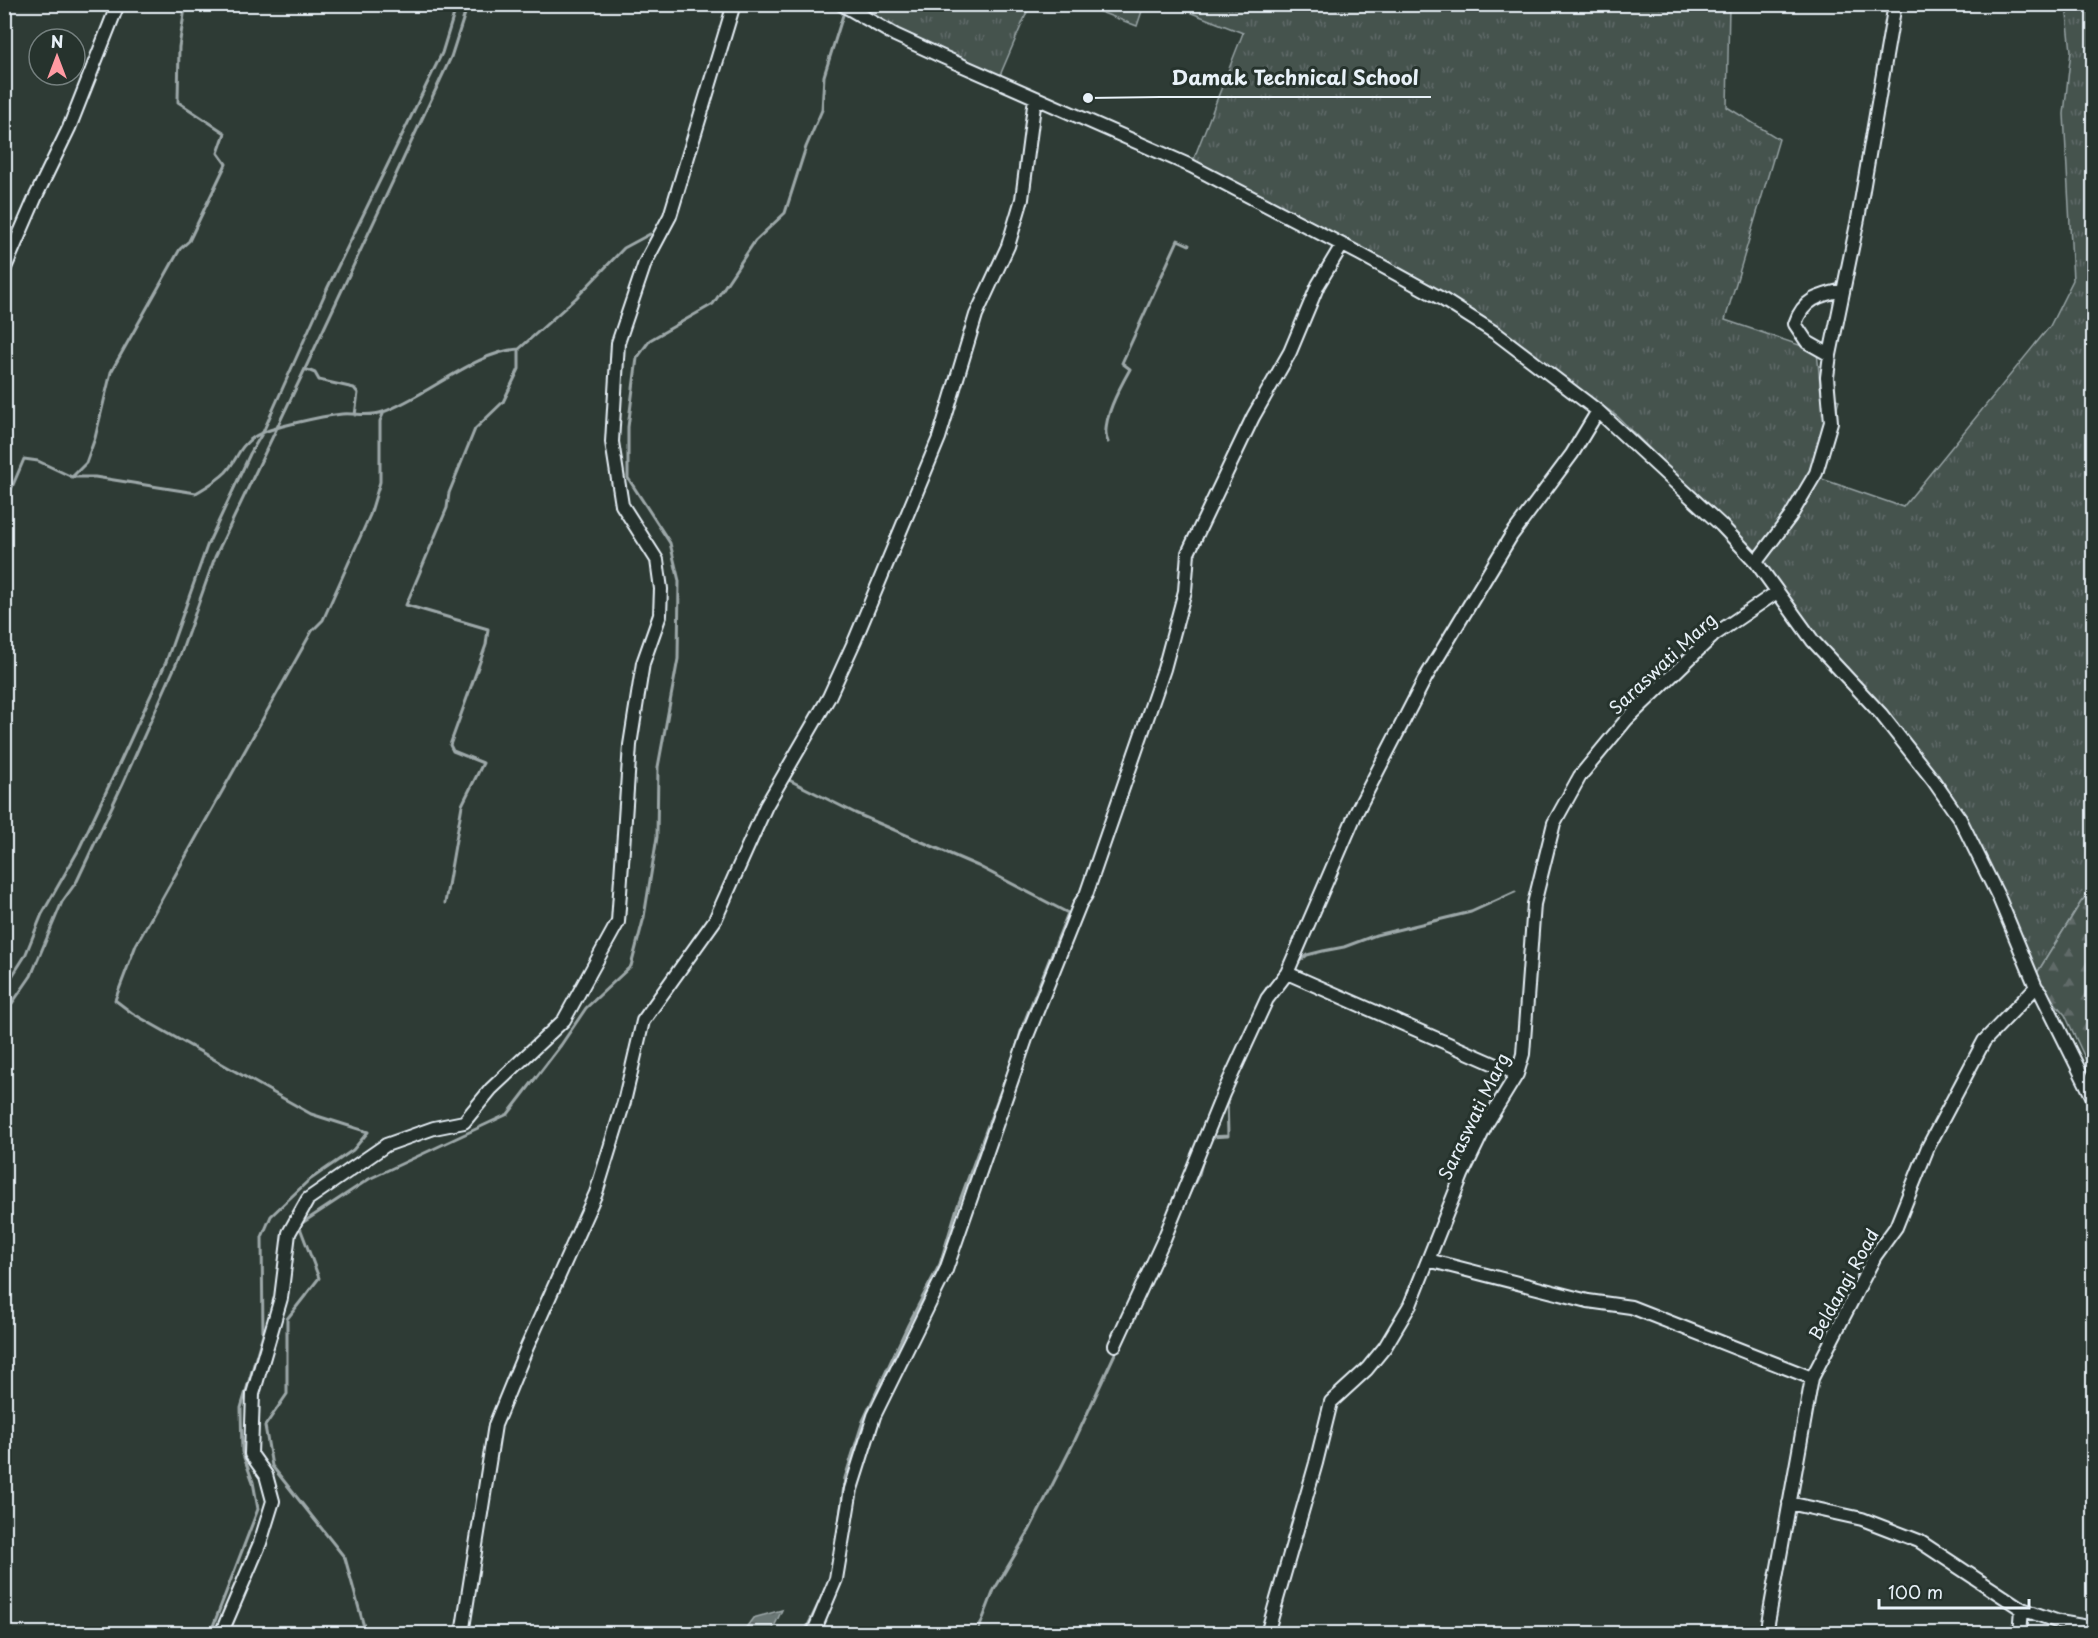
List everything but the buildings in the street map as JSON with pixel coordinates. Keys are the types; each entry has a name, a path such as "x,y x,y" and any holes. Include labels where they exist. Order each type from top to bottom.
{"street":[{"path":"4,270 69,128 118,4"},
{"path":"221,1634 260,1543 273,1501 266,1475 251,1454 253,1394 281,1298 289,1233 308,1199 386,1146 435,1128 464,1122 492,1089 564,1020 618,922 630,746 643,663 660,615 661,589 657,560 622,505 612,442 618,343 645,263 670,216 734,4"},
{"path":"842,4 895,35 1191,166 1342,245 1442,299 1497,334 1598,411 1721,525 1756,562 1813,641 1881,714 1960,819 1999,898 2036,987 2094,1100"},
{"path":"1756,562 1790,517 1816,473 1831,422 1827,377 1830,355 1844,290 1895,4"},
{"path":"462,1634 495,1425 596,1193 624,1102 643,1021 715,920 766,806 829,697 855,640 939,438 976,315 1008,246 1022,199 1035,98"},
{"path":"813,1634 836,1579 851,1489 874,1416 946,1270 1028,1036 1100,855 1164,669 1185,591 1188,553 1253,417 1290,352 1318,285 1342,245"},
{"path":"1830,355 1807,342 1795,324 1799,311 1810,300 1844,290"},
{"path":"1115,1345 1196,1166 1233,1073 1267,999 1287,973 1356,813 1426,677 1506,545 1572,454 1598,411"},
{"name":"Saraswati Marg","path":"1267,1634 1278,1604 1331,1401 1368,1369 1410,1305 1486,1123 1517,1074 1523,1054 1534,904 1554,823 1580,776 1627,719 1714,635 1777,592"},
{"path":"1287,973 1517,1074"},
{"name":"Beldangi Road","path":"1766,1634 1812,1378 1875,1257 1896,1227 1928,1147 1984,1041 2036,987"},
{"path":"1428,1260 1588,1301 1631,1307 1812,1378"},
{"path":"1789,1503 1862,1519 1919,1541 2022,1609 2059,1622 2094,1628"},
{"path":"2020,1634 2022,1609"}],"green space":[{"path":"844,5 1030,5 998,80"},
{"path":"1082,5 1144,5 1137,26"},
{"path":"1171,5 1729,5 1727,107 1779,139 1725,320 1817,351 1821,394 1839,400 1819,478 1903,507 2050,326 2073,280 2064,114 2071,51 2066,5 2093,5 2093,888 2081,902 2034,978 1973,839 1908,745 1702,501 1618,417 1486,319 1415,278 1191,166 1243,33"},
{"path":"2093,888 2093,1075 2065,1015 2034,978 2081,902"}],"water":[{"path":"782,1610 771,1633 742,1633 753,1618"}],"waterway":[{"path":"4,989 25,956 42,914 78,851 122,758 166,662 207,546 250,454 263,432 327,289 442,53 457,4"},
{"path":"355,415 358,393 354,388 319,380 315,373 305,369 451,57 468,4"},
{"path":"72,477 86,463 95,438 111,372 180,249 189,241 226,164 218,153 225,133 178,102 179,47 185,8"},
{"path":"366,1634 345,1558 272,1466 265,1426 287,1394 287,1319 319,1278 299,1225 369,1179 508,1114 586,1008 631,966 644,917 657,837 658,767 678,659 679,581 670,543 628,478 628,427 637,358 650,340 713,304 755,241 785,213 806,147 822,110 824,76 843,15"},
{"path":"4,506 24,459 38,461 72,477 95,477 196,493 223,475 241,449 261,433 323,417 383,412 468,366 503,352 519,349 576,298 624,248 650,234"},
{"path":"1108,442 1106,425 1109,415 1130,369 1122,363 1178,240 1189,245"},
{"path":"445,903 462,805 483,763 453,751 450,745 486,645 488,629 406,605 447,508 449,493 475,429 503,402 519,369 519,349"},
{"path":"4,1015 31,976 62,902 77,881 123,783 181,653 215,557 305,369"},
{"path":"210,1634 258,1509 253,1482 242,1452 241,1408 263,1334 262,1237 271,1216 308,1181 353,1150 368,1132 311,1114 132,1013 115,1000 136,945 312,631 323,620 370,515 380,482 380,421 384,412"},
{"path":"787,779 855,813 978,866 1068,913 1023,1025 1014,1055"},
{"path":"1296,964 1307,955 1344,947 1376,935 1471,912 1515,892"},
{"path":"1264,994 1267,987 1274,981"},
{"path":"837,1539 845,1478 863,1421 908,1325 940,1264 957,1208 1012,1061"},
{"path":"1210,1137 1228,1136 1227,1095"},
{"path":"1186,1200 1199,1174 1203,1159"},
{"path":"977,1634 994,1590 1029,1531 1118,1347"},
{"path":"804,1634 827,1586"}],"place":[{"name":"Damak Technical School","path":"1088,98"}]}
